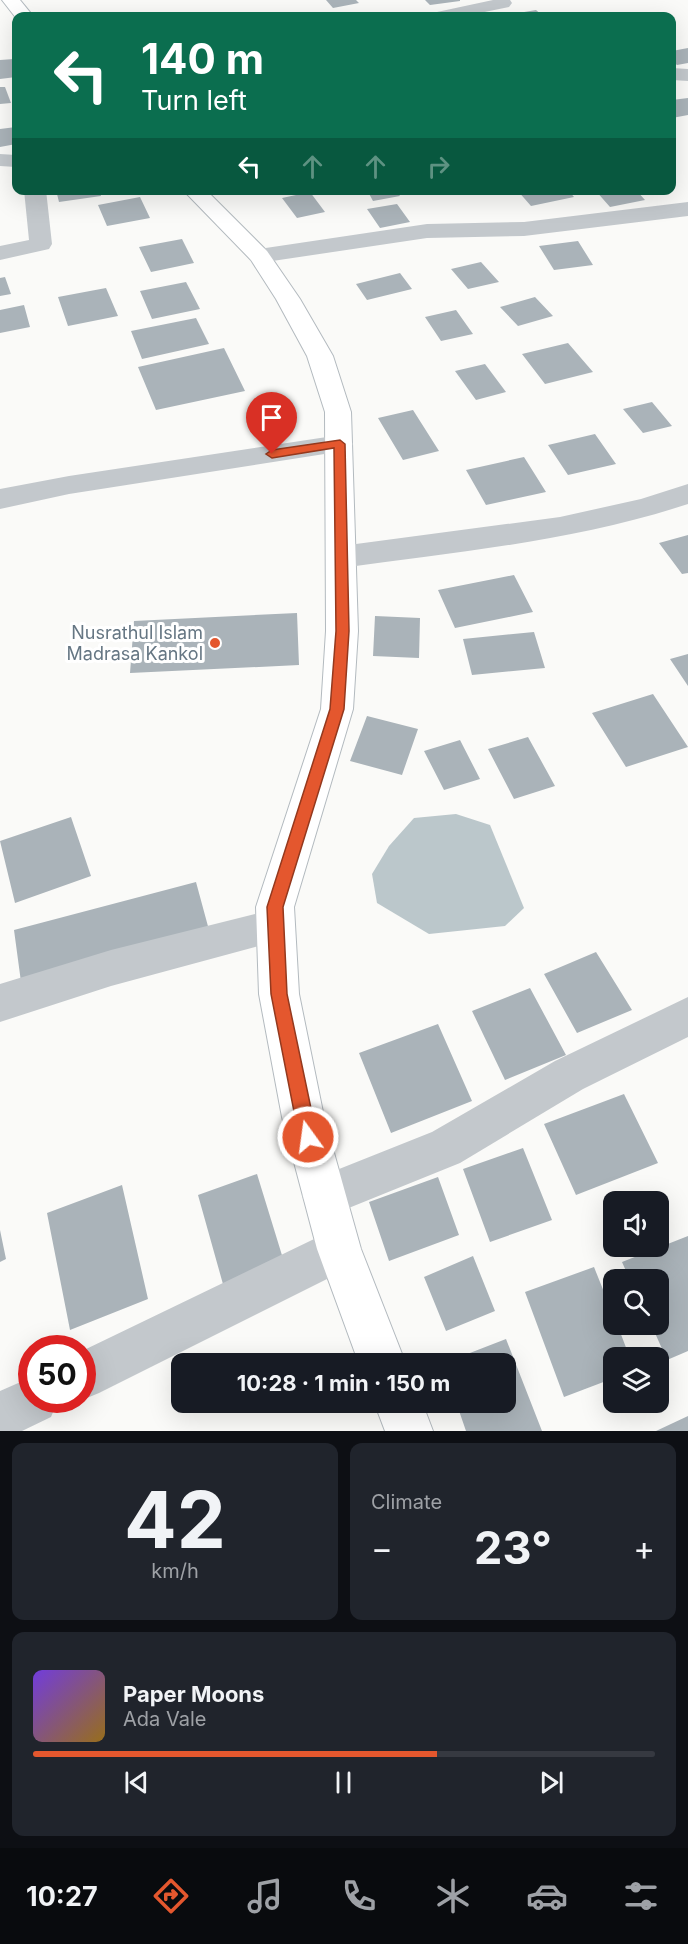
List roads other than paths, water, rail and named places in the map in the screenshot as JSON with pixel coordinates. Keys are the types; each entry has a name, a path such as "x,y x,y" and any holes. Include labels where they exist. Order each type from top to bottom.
{"main road":[{"path":"11,0 21,12"},
{"path":"198,195 259,256 320,356 338,412 342,631 337,709 275,907 275,926 279,994 303,1117 339,1249 379,1353"},
{"path":"402,1413 409,1431"}],"street":[{"path":"461,12 503,3"},
{"path":"0,253 41,244 36,195"},
{"path":"259,256 427,231 524,229 688,208"},
{"path":"0,499 69,484 340,444"},
{"path":"341,556 568,527 642,511 688,494"},
{"path":"0,1003 111,968 275,926"},
{"path":"324,1196 446,1148 569,1075 688,1016"},
{"path":"96,1369 339,1249"},
{"path":"0,1416 18,1408"}],"place":[{"name":"Nusrathul Islam Madrasa Kankol","path":"215,643"}]}
